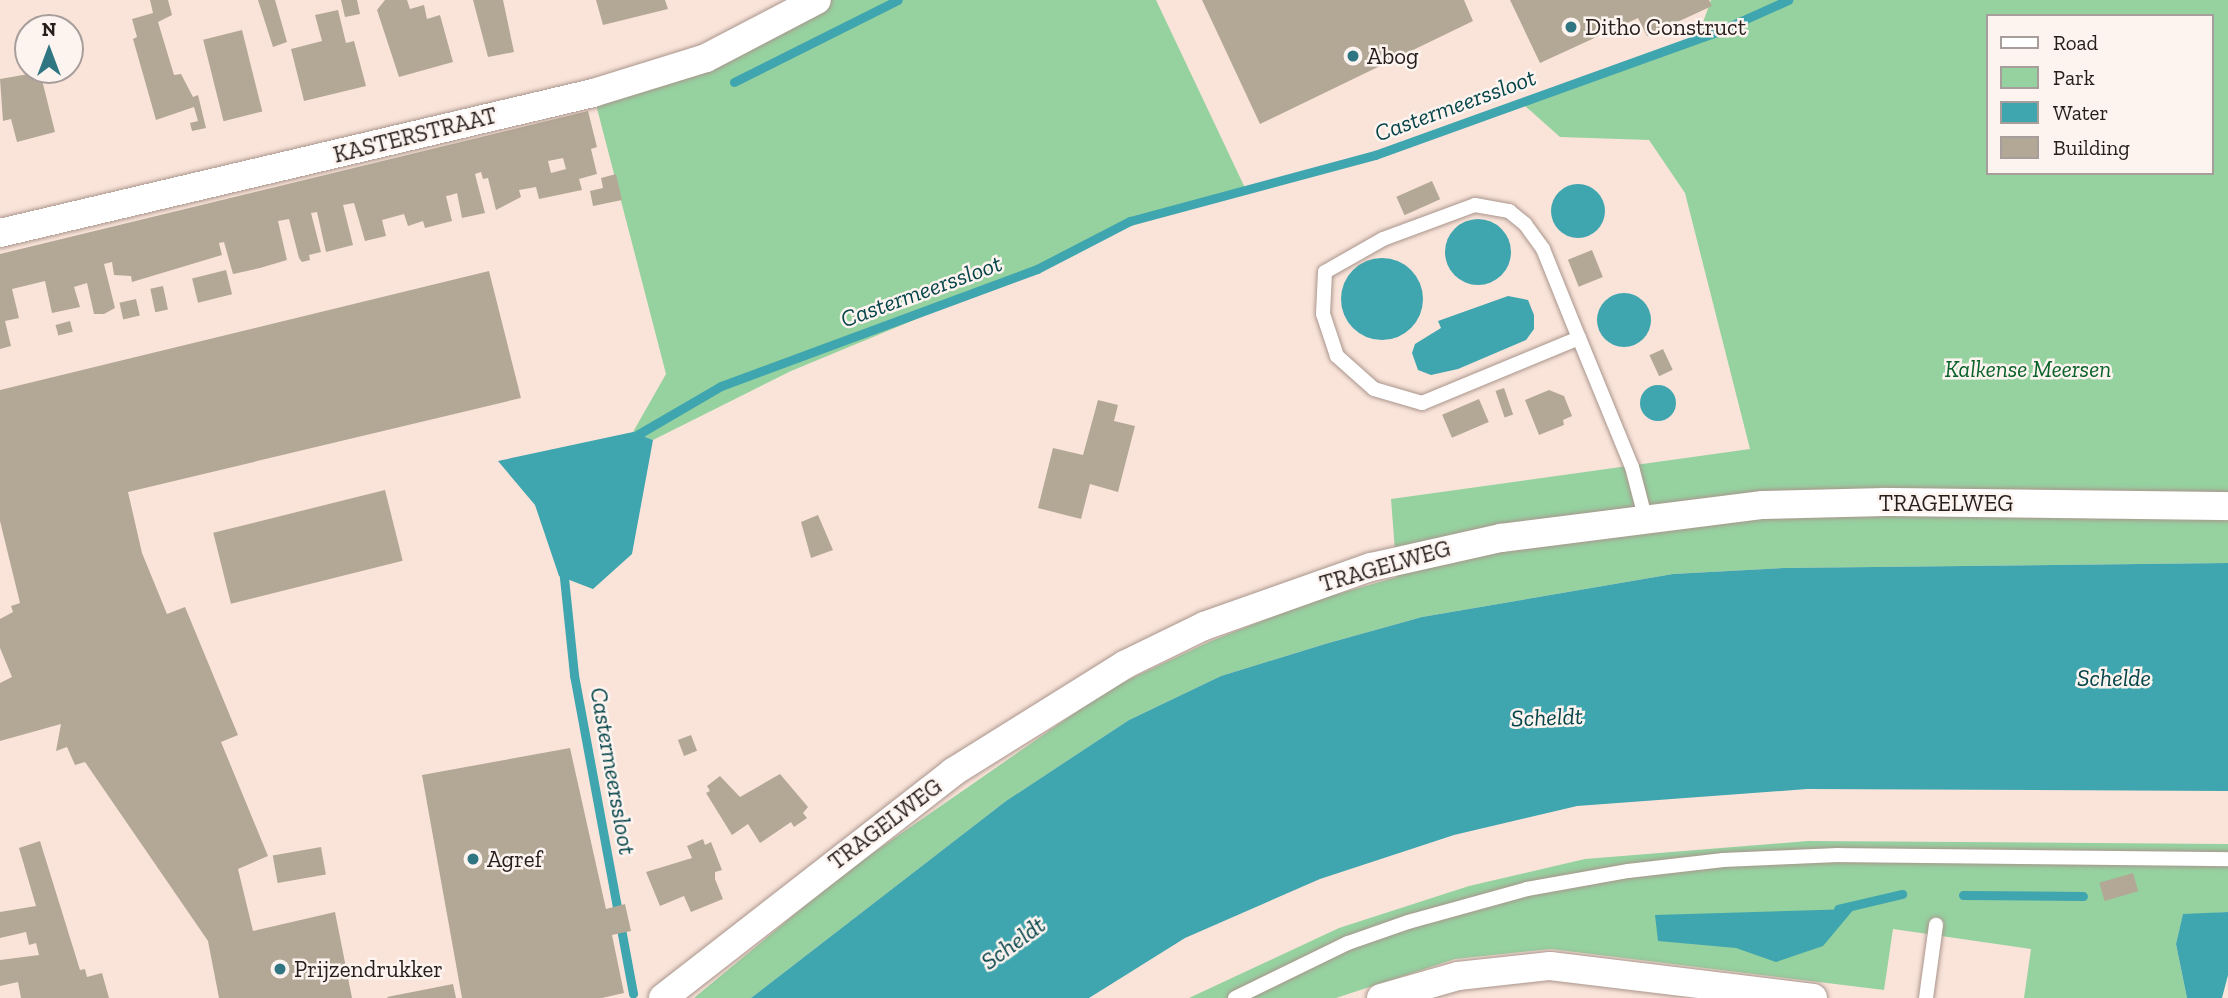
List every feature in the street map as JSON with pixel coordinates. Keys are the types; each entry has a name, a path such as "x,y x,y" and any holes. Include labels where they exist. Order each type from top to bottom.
{"street":[{"name":"KASTERSTRAAT","path":"0,233 593,93 706,58 817,0"},
{"name":"TRAGELWEG","path":"663,998 953,772 1147,654 1204,626 1371,567 1450,546 1645,517 1763,505 1885,502 2228,506"},
{"path":"1381,998 1458,976 1550,966 1813,998"}],"lane":[{"path":"1579,338 1422,403 1374,389 1337,356 1324,313 1325,272 1383,239 1475,205 1509,211 1525,224 1543,249 1632,467 1645,517"},
{"path":"1235,998 1303,963 1408,922 1527,889 1628,871 1723,860 1838,856 2228,859"},
{"path":"1926,998 1936,925"}],"green space":[{"path":"817,0 1156,0 1246,190 1130,221 1037,269 791,371 653,440 633,432 666,374 593,93"},
{"name":"Kalkense Meersen","path":"1711,0 2228,0 2228,563 1784,568 1673,574 1422,617 1325,644 1221,676 1129,720 1006,801 751,998 694,998 847,871 1111,688 1211,641 1310,602 1397,577 1391,499 1750,449 1685,193 1649,140 1560,137 1523,104 1697,39"},
{"path":"1808,841 2228,844 2228,912 2183,915 2176,944 2187,998 2024,998 2031,949 1893,929 1884,990 1551,949 1455,959 1336,998 1189,998 1339,928 1469,886 1585,859"}],"water":[{"path":"1578,184 1597,192 1605,211 1597,230 1578,238 1559,230 1551,211 1559,192"},
{"path":"1471,219 1485,219 1497,224 1506,233 1511,252 1509,265 1502,276 1485,285 1471,285 1459,280 1450,271 1445,259 1445,245 1450,233 1459,224"},
{"path":"1382,258 1398,261 1411,270 1420,283 1423,299 1420,315 1411,328 1398,337 1382,340 1366,337 1353,328 1344,315 1341,299 1344,283 1353,270 1366,261"},
{"path":"1624,293 1643,301 1651,320 1643,339 1624,347 1605,339 1597,320 1605,301"},
{"path":"1508,296 1528,300 1534,315 1534,329 1526,340 1458,369 1431,375 1418,370 1412,353 1415,344 1441,328 1438,321"},
{"path":"1658,385 1671,390 1676,403 1671,416 1658,421 1645,416 1640,403 1645,390"},
{"path":"633,432 653,440 632,554 593,589 559,576 535,505 498,461"},
{"name":"Schelde","path":"2228,563 2228,791 1807,789 1577,806 1454,835 1320,879 1185,938 1089,998 751,998 1006,801 1129,720 1221,676 1325,644 1422,617 1673,574 1784,568"},
{"path":"1854,909 1823,946 1776,962 1736,948 1658,941 1655,915"},
{"path":"2228,912 2228,975 2222,998 2187,998 2176,944 2183,914"}],"building":[{"path":"150,0 168,0 172,15 158,22 174,75 181,74 193,97 198,95 206,128 192,131 190,123 198,121 194,107 156,120 133,39 137,37 132,19 153,13"},
{"path":"258,0 275,0 287,42 273,47"},
{"path":"341,0 357,0 360,14 345,17"},
{"path":"385,0 407,0 410,9 424,5 427,19 440,15 453,62 399,77 377,10"},
{"path":"473,0 503,0 514,52 488,57"},
{"path":"596,0 665,0 668,9 603,25"},
{"path":"1202,0 1464,0 1473,21 1260,124"},
{"name":"Ditho Construct","path":"1510,0 1709,0 1712,6 1647,36 1638,18 1540,63"},
{"path":"338,10 346,43 354,41 366,86 304,101 291,49 322,41 315,15"},
{"path":"242,30 262,112 224,121 203,40"},
{"path":"14,77 14,84 43,84 55,132 17,142 11,119 3,121 0,79"},
{"path":"588,111 597,147 591,149 597,174 579,179 582,190 539,199 536,187 519,190 521,197 496,210 488,178 483,179 481,172 475,174 485,213 462,218 457,193 446,196 452,221 425,228 423,221 408,226 404,214 382,220 386,236 365,241 354,203 343,205 353,245 326,252 317,212 311,213 321,252 309,255 310,260 302,262 289,219 278,221 287,260 260,268 233,274 224,242 219,243 222,255 132,282 131,276 114,275 112,262 104,264 115,308 104,314 94,314 87,283 74,287 80,307 52,313 45,281 12,289 19,318 5,321 11,346 0,349 0,254","holes":["563,158 566,169 551,173 548,161"]},
{"path":"616,174 622,200 593,206 590,191 603,188 601,178"},
{"path":"1432,181 1440,199 1405,215 1396,197"},
{"path":"1592,250 1603,277 1579,287 1568,260"},
{"path":"226,270 232,294 198,303 192,278"},
{"path":"489,271 521,398 128,492 142,553 167,614 185,607 238,735 221,742 268,856 238,869 253,931 335,912 352,998 219,998 208,941 85,762 75,765 67,747 56,751 61,724 0,741 0,683 12,677 0,648 0,619 13,612 11,606 20,603 0,521 0,390"},
{"path":"163,286 168,309 155,312 150,289"},
{"path":"136,299 140,316 123,319 119,303"},
{"path":"70,321 73,332 58,336 56,325"},
{"path":"1663,349 1673,370 1659,376 1649,355"},
{"path":"1504,388 1513,414 1505,417 1495,391"},
{"path":"1549,390 1564,396 1572,416 1563,420 1564,425 1539,435 1525,400"},
{"path":"1479,399 1489,422 1452,438 1442,415"},
{"path":"1098,400 1118,405 1114,421 1135,426 1118,492 1090,484 1081,519 1038,508 1053,448 1083,455"},
{"path":"385,490 403,561 231,604 213,533"},
{"path":"818,515 833,550 811,558 801,522"},
{"path":"691,735 697,751 684,756 678,740"},
{"path":"570,748 606,909 625,904 631,931 612,935 624,993 602,998 462,998 422,775"},
{"path":"780,774 808,807 803,813 807,818 794,827 791,822 760,843 748,824 732,835 706,793 710,791 707,786 720,776 740,797"},
{"path":"703,839 705,845 711,842 722,870 715,872 715,879 723,899 691,912 684,896 660,906 646,872 692,858 687,846"},
{"path":"40,841 80,970 85,969 87,977 102,973 109,998 21,998 18,982 0,986 0,960 39,955 36,943 29,945 26,932 0,938 0,912 36,906 19,848"},
{"path":"321,847 326,875 278,883 273,856"},
{"path":"2133,873 2138,891 2105,901 2099,883"},
{"path":"453,984 456,998 387,997"}],"waterway":[{"path":"734,82 898,0"},
{"name":"Castermeerssloot","path":"630,439 721,386 1037,269 1130,221 1375,155 1719,31 1788,0"},
{"name":"Castermeerssloot","path":"563,568 574,675 633,994"},
{"path":"1838,909 1902,894"},
{"path":"1963,895 2083,896"}],"place":[{"name":"Ditho Construct","path":"1571,27"},
{"name":"Abog","path":"1353,56"},
{"name":"Agref","path":"473,859"},
{"name":"Prijzendrukker","path":"280,969"}],"water label":[{"name":"Scheldt","path":"1547,717"},
{"name":"Scheldt","path":"1013,943"}]}
